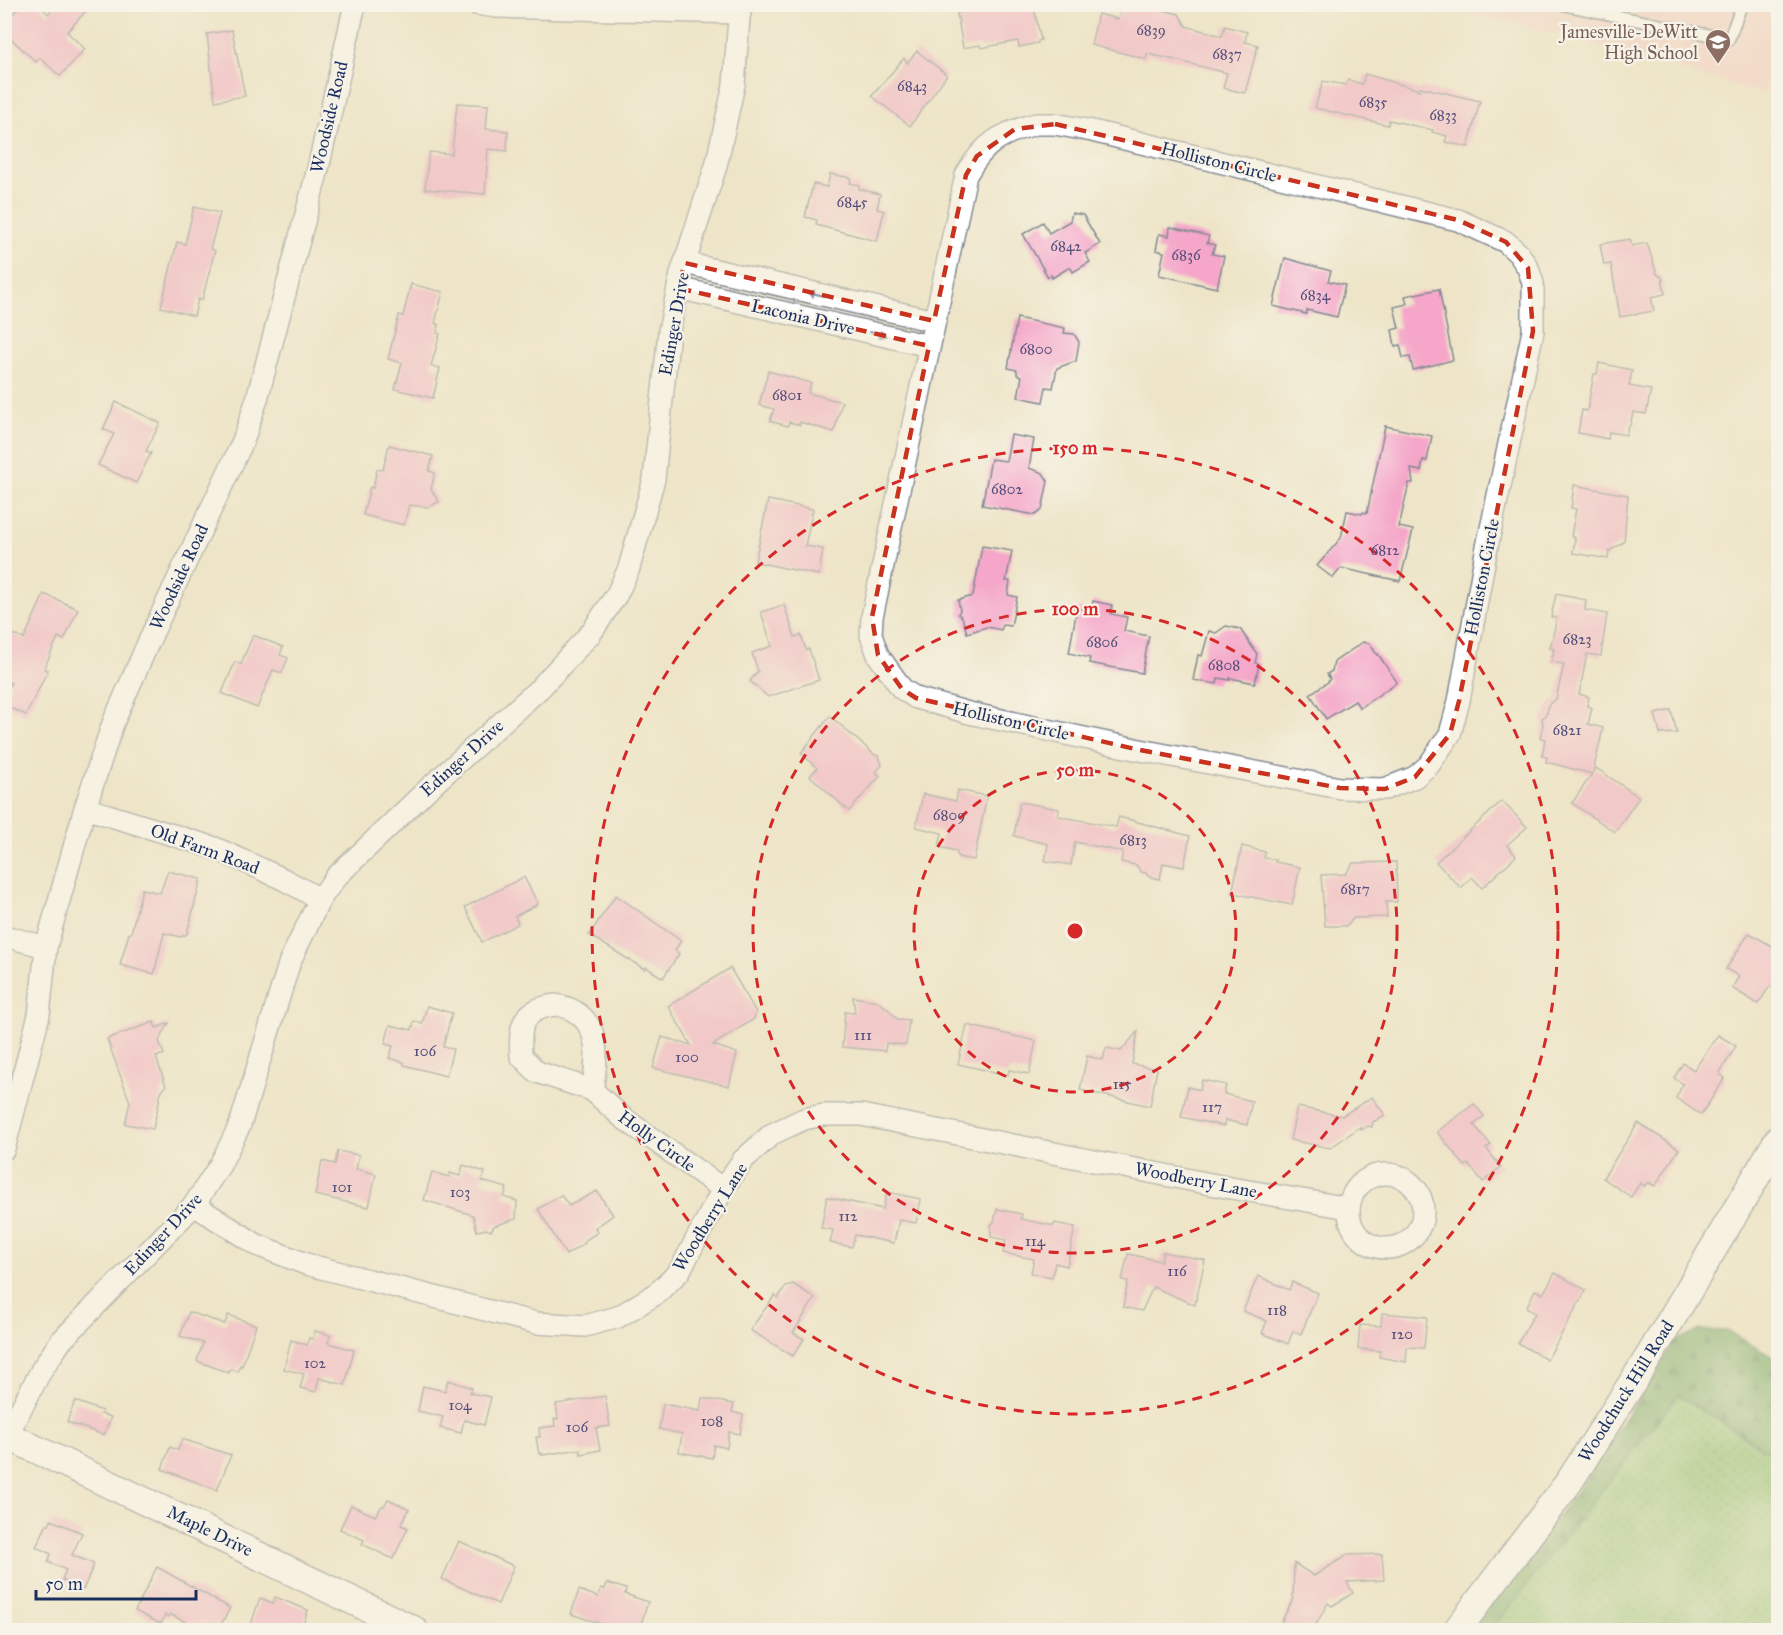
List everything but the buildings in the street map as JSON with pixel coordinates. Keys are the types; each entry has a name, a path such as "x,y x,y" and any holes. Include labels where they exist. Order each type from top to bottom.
{"street":[{"name":"Woodside Road","path":"4,1149 39,1016 46,946 85,808 113,723 243,441 260,391 318,169 355,4"},
{"path":"476,4 496,7 740,9"},
{"name":"Edinger Drive","path":"6,1434 42,1369 62,1341 194,1205 220,1165 240,1125 290,961 320,900 336,877 428,789 540,688 591,633 617,594 629,568 654,479 669,331 685,263 716,166 734,85 740,9"},
{"name":"Holliston Circle","path":"1036,124 1055,124 1092,131 1458,220 1506,242 1519,254 1528,268 1533,283 1533,331 1486,552 1459,701 1450,734 1429,765 1415,777 1384,789 1340,788 1135,749 969,713 916,699 902,689 878,655 871,635 872,617 928,346 966,175 977,156 993,141 1015,129 1036,124"},
{"name":"Laconia Drive","path":"685,263 934,321"},
{"name":"Laconia Drive","path":"678,288 928,346"},
{"name":"Old Farm Road","path":"85,808 214,849 283,879 320,900"},
{"path":"4,936 46,946"},
{"name":"Holly Circle","path":"592,1090 623,1118 723,1189"},
{"name":"Woodberry Lane","path":"194,1205 257,1245 306,1264 536,1323 585,1326 618,1317 656,1293 679,1272 723,1189 743,1160 772,1134 804,1119 824,1115 861,1115 1231,1188 1349,1208"},
{"name":"Woodchuck Hill Road","path":"1457,1630 1569,1482 1650,1355 1779,1140"},
{"name":"Maple Drive","path":"6,1434 414,1630"}],"lane":[{"path":"1558,4 1729,39 1742,4"}],"highlighted area":[{"path":"1055,124 1458,220 1506,242 1528,268 1533,331 1459,701 1450,734 1415,777 1385,789 1340,788 1135,749 916,698 902,689 878,655 872,617 929,346 678,288 685,263 934,321 966,175 977,156 1015,129"}],"shaded area":[{"name":"Jamesville-DeWitt High School","path":"1431,5 1778,5 1778,37 1763,94 1558,34"}],"green space":[{"path":"1700,1330 1727,1331 1778,1360 1778,1630 1469,1630 1576,1493 1675,1341"},
{"path":"1678,1395 1778,1458 1778,1630 1491,1630"}],"place":[{"name":"Jamesville-DeWitt High School","path":"1718,65"}]}
